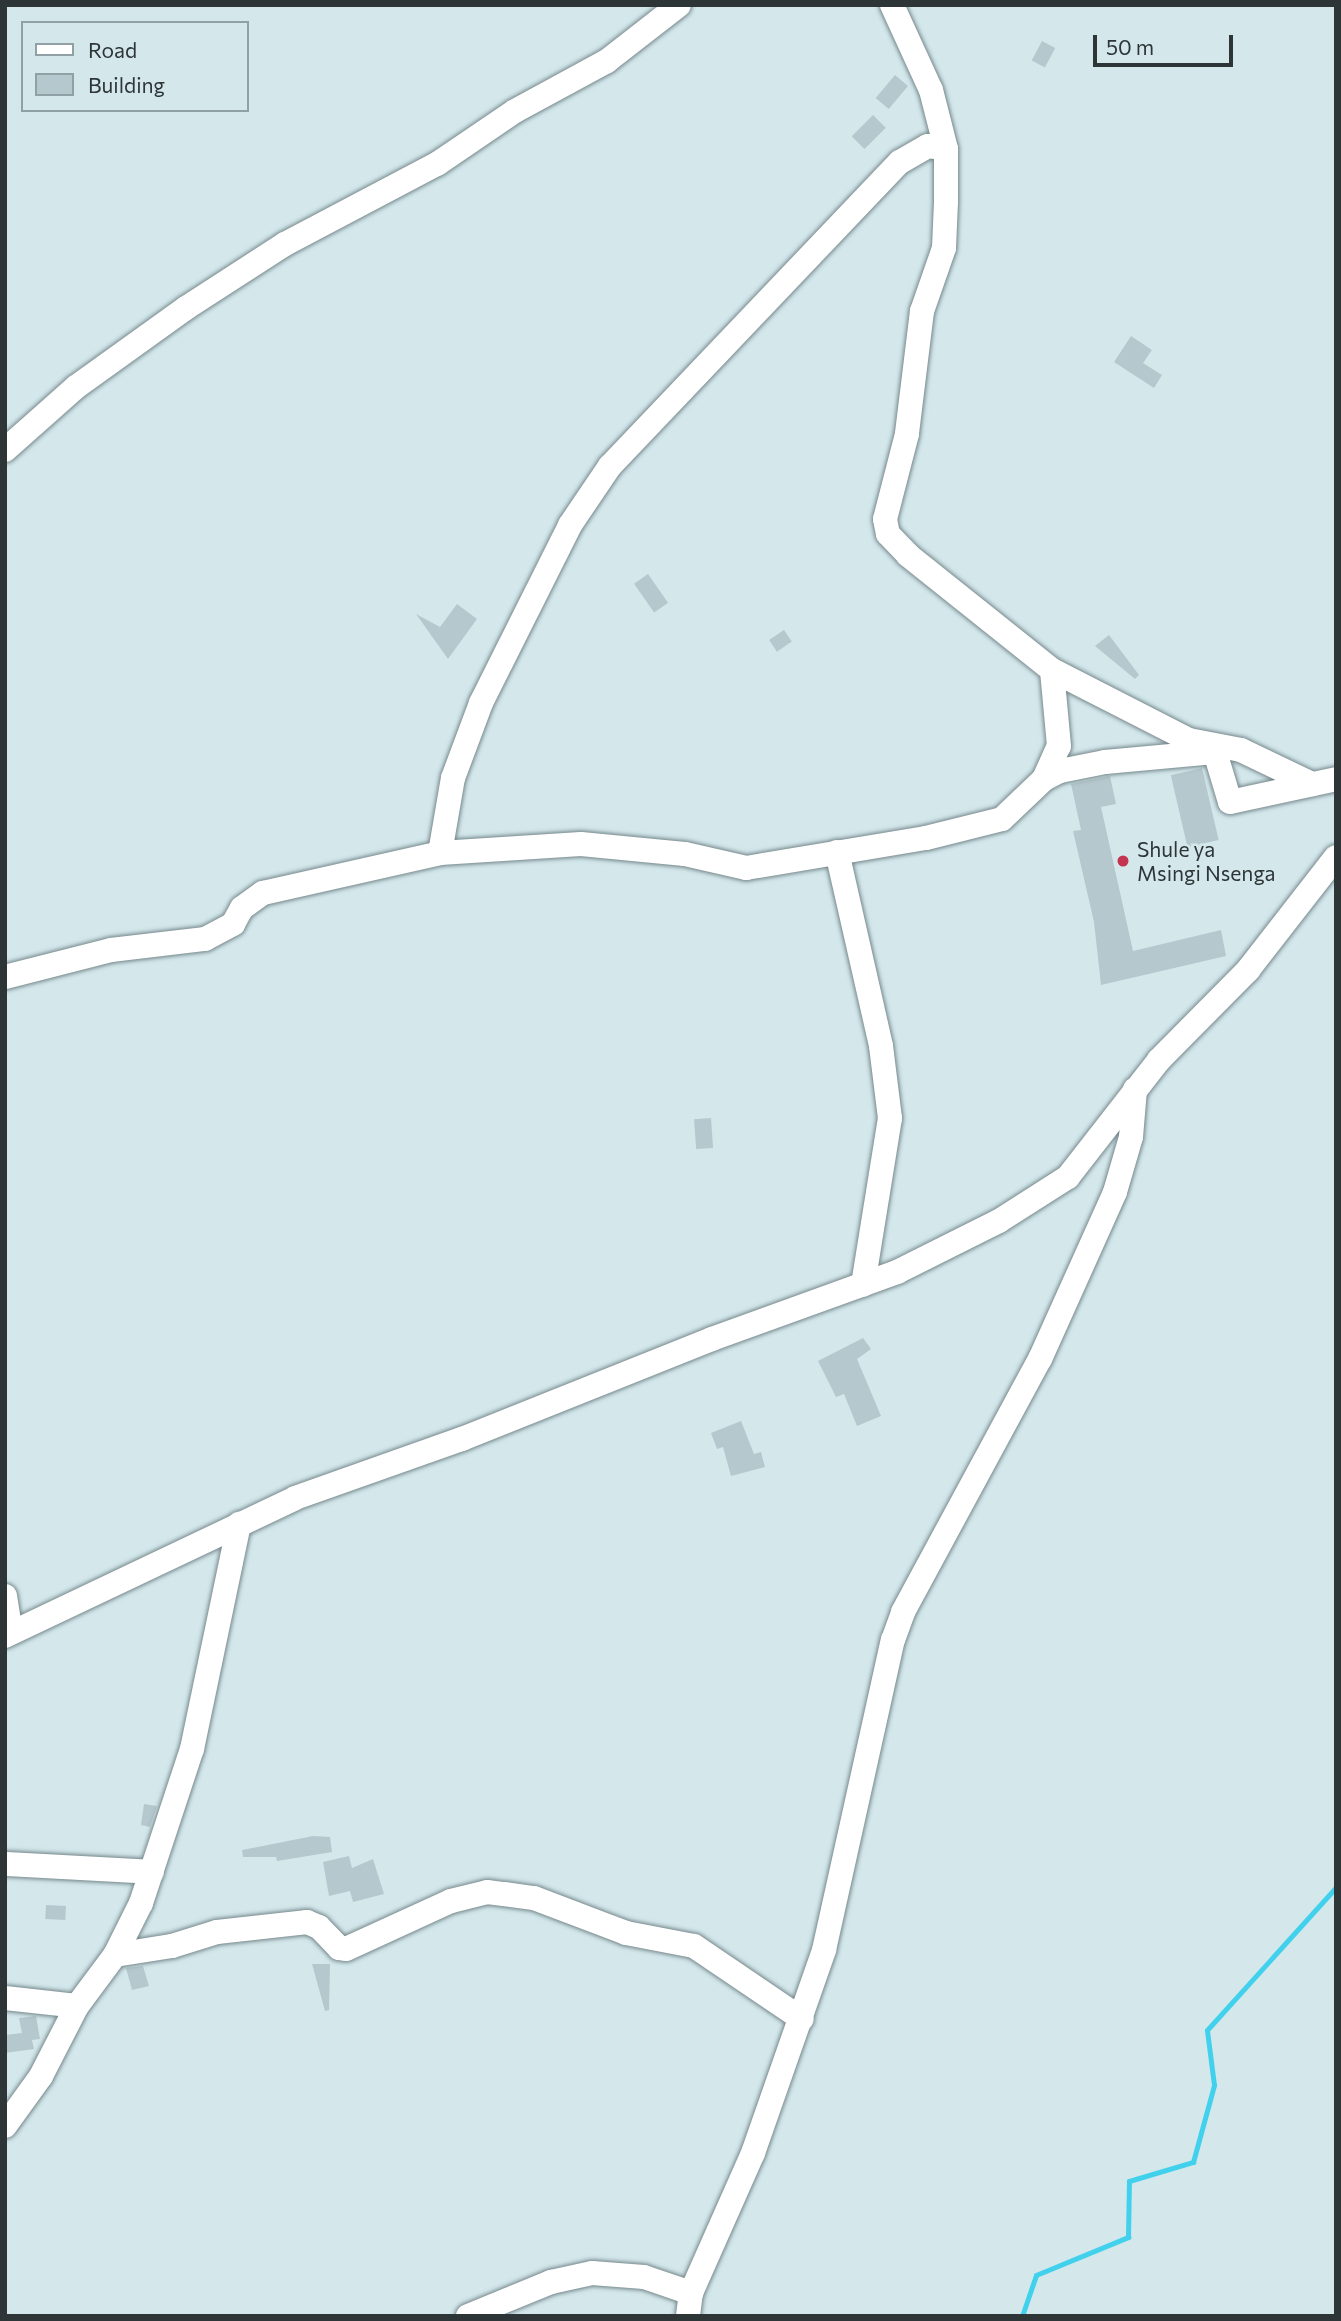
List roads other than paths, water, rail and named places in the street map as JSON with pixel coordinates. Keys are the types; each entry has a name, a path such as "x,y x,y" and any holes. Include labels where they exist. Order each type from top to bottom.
{"street":[{"path":"5,450 76,387 186,309 285,244 438,164 515,111 607,61 679,5"},
{"path":"892,5 926,76 946,149 944,248 922,311 910,414 886,527 892,541 1052,670 1189,740 1241,750 1324,781"},
{"path":"440,853 453,778 481,703 570,525 610,466 900,162 928,146 946,149"},
{"path":"1044,779 1059,746 1052,670"},
{"path":"5,976 111,950 205,939 233,924 242,908 263,893 440,853 580,844 685,854 746,868 926,838 1002,819 1044,779 1060,771 1105,762 1214,752 1230,802 1324,781"},
{"path":"837,852 881,1046 890,1118 863,1285"},
{"path":"5,1596 8,1635 295,1498 462,1440 712,1339 863,1285 938,1253 1048,1191 1082,1160 1135,1088 1248,970 1336,857"},
{"path":"468,2316 551,2282 584,2274 644,2277 690,2304 753,2153 802,2019 827,1937 893,1640 903,1612 1040,1359 1115,1192 1132,1137 1135,1088"},
{"path":"5,2126 41,2076 77,2006 115,1955 152,1872 191,1749 239,1524"},
{"path":"5,1864 152,1872"},
{"path":"115,1955 172,1946 217,1932 307,1922 346,1949 451,1901 487,1892 534,1898 626,1933 694,1946 802,2019"},
{"path":"5,1998 77,2006"}],"waterway":[{"path":"1022,2316 1036,2275 1128,2237 1129,2181 1193,2162 1214,2085 1207,2030 1336,1887"}],"place":[{"name":"Shule ya Msingi Nsenga","path":"1123,861"}]}
